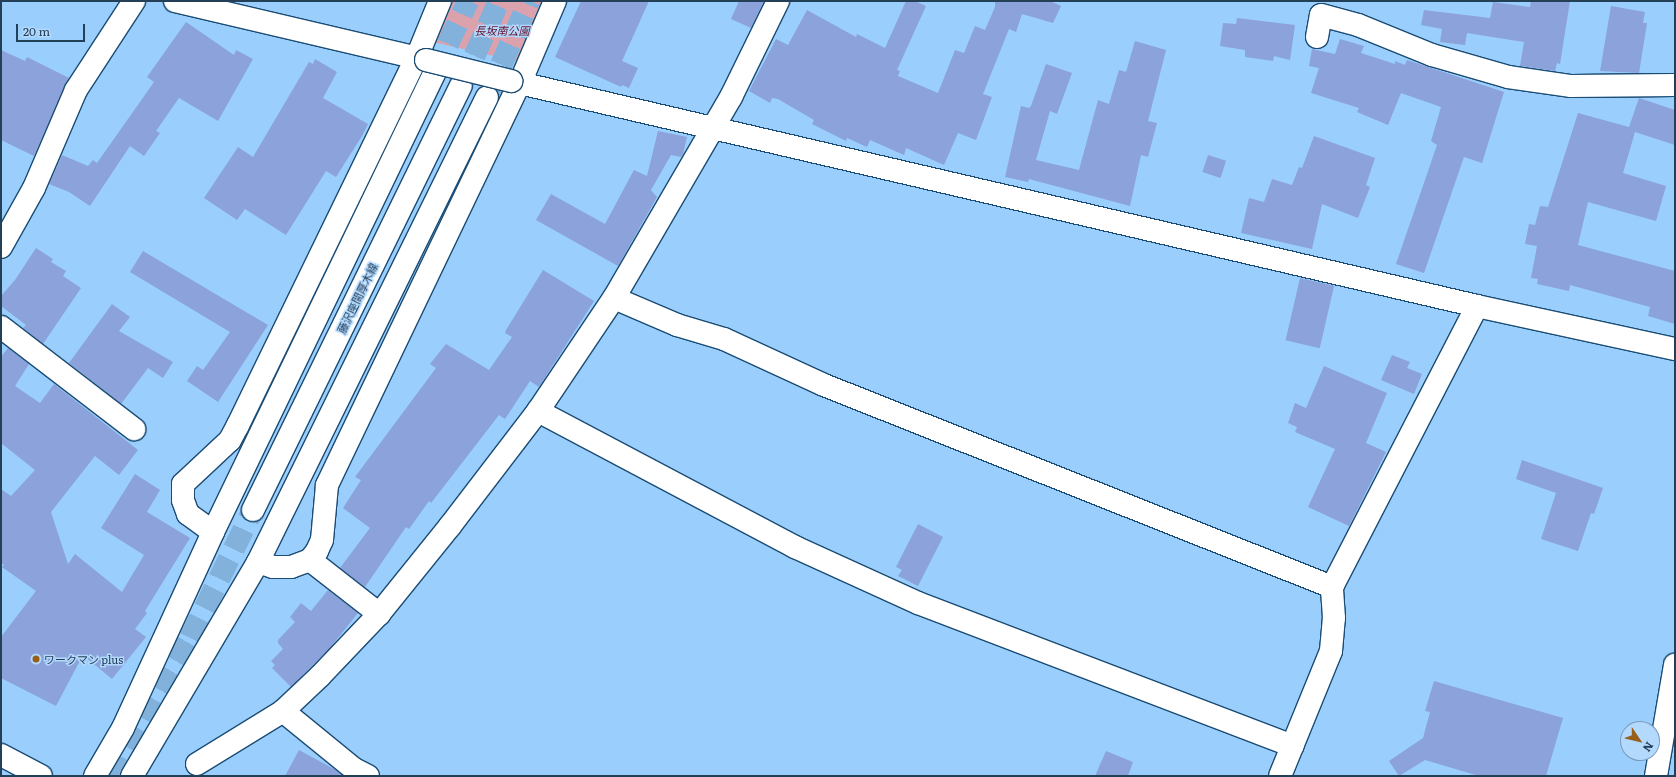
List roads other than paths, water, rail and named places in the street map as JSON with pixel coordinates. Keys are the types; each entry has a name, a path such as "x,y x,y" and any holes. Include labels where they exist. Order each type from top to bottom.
{"main road":[{"path":"1,247 34,188 76,90 134,1"},
{"path":"175,1 426,64 516,82 1477,306 1675,348"},
{"path":"95,776 123,728 426,64 440,1"},
{"path":"258,562 273,566 292,567 310,560 322,540 327,485 516,82 556,1"},
{"path":"196,764 283,711 320,676 379,614 450,526 538,411 614,298 731,97 778,1"},
{"path":"1317,37 1321,15 1358,25 1432,55 1502,67 1571,86 1675,85"},
{"path":"213,532 188,514 183,500 183,484 230,440 426,64"},
{"name":"藤沢座間厚木線","path":"253,510 461,86"},
{"path":"132,776 258,562 487,97"},
{"path":"614,298 677,325 724,339 824,385 1332,587"},
{"path":"1280,776 1331,651 1334,618 1332,587 1477,306"},
{"path":"1,327 134,429"},
{"path":"538,411 795,547 918,603 1293,746"},
{"path":"310,560 379,614"},
{"path":"1656,776 1675,665"},
{"path":"283,711 354,769 368,776"},
{"path":"1,755 41,776"}],"tunnel":[{"path":"434,74 468,1"},
{"path":"461,86 499,1"},
{"path":"488,95 529,1"},
{"path":"111,776 190,638 253,510"}],"place":[{"name":"ワークマン plus","path":"36,659"}],"park label":[{"name":"長坂南公園","path":"502,30"}]}
